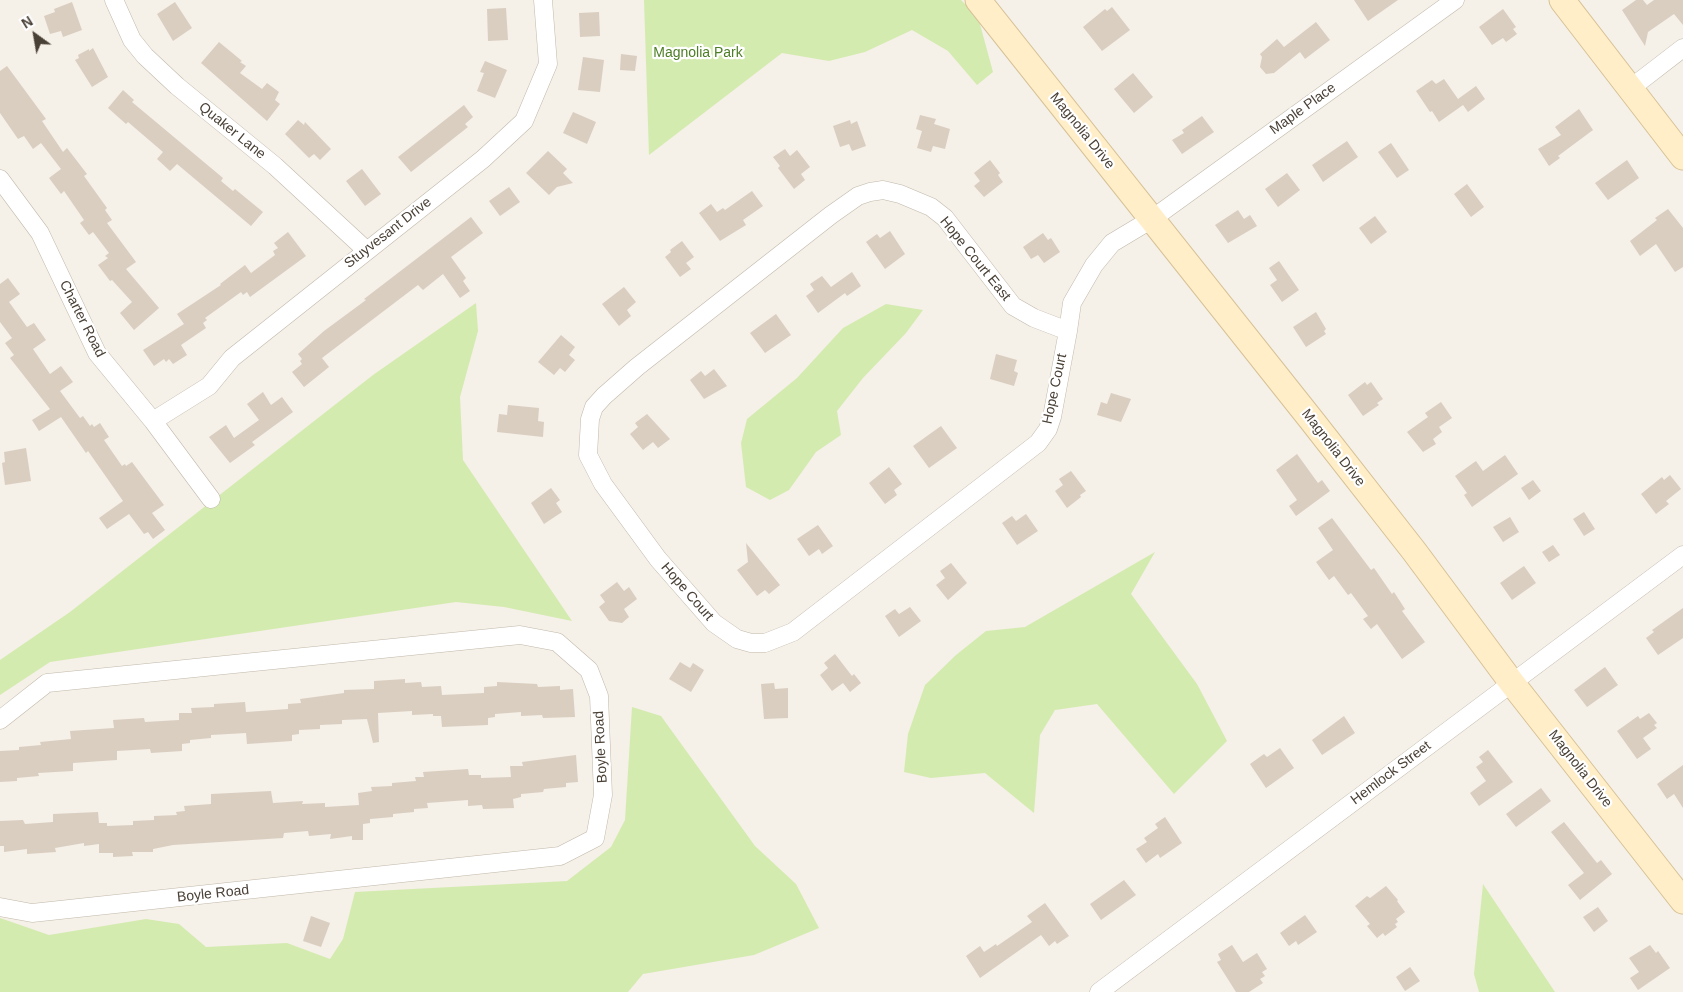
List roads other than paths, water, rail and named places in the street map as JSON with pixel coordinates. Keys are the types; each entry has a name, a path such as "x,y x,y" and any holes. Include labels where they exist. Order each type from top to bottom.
{"street":[{"name":"Quaker Lane","path":"114,0 132,40 145,56 178,86 275,166 366,250"},
{"name":"Stuyvesant Drive","path":"153,421 209,386 232,358 483,159 524,121 548,64 543,0"},
{"name":"Magnolia Drive","path":"978,0 1414,551 1512,683 1683,901"},
{"name":"Maple Place","path":"1152,218 1455,0"},
{"path":"1562,0 1683,156"},
{"path":"1631,88 1683,48"},
{"name":"Charter Road","path":"0,179 40,233 97,353 153,421 211,499"},
{"name":"Hope Court","path":"883,190 858,196 831,215 637,367 594,407 588,432 588,454 594,468 658,559 721,629 737,639 751,643 765,643 793,632 1024,456 1038,443 1048,429 1052,417 1072,304 1094,265 1112,243 1152,218"},
{"name":"Hope Court East","path":"883,190 916,198 945,218 1013,306 1034,318 1068,331"},
{"name":"Hemlock Street","path":"1099,992 1683,555"},
{"name":"Boyle Road","path":"0,720 47,683 520,634 557,642 588,670 598,696 603,796 595,838 560,856 32,913 0,906"}],"park label":[{"name":"Magnolia Park","path":"698,53"}]}
